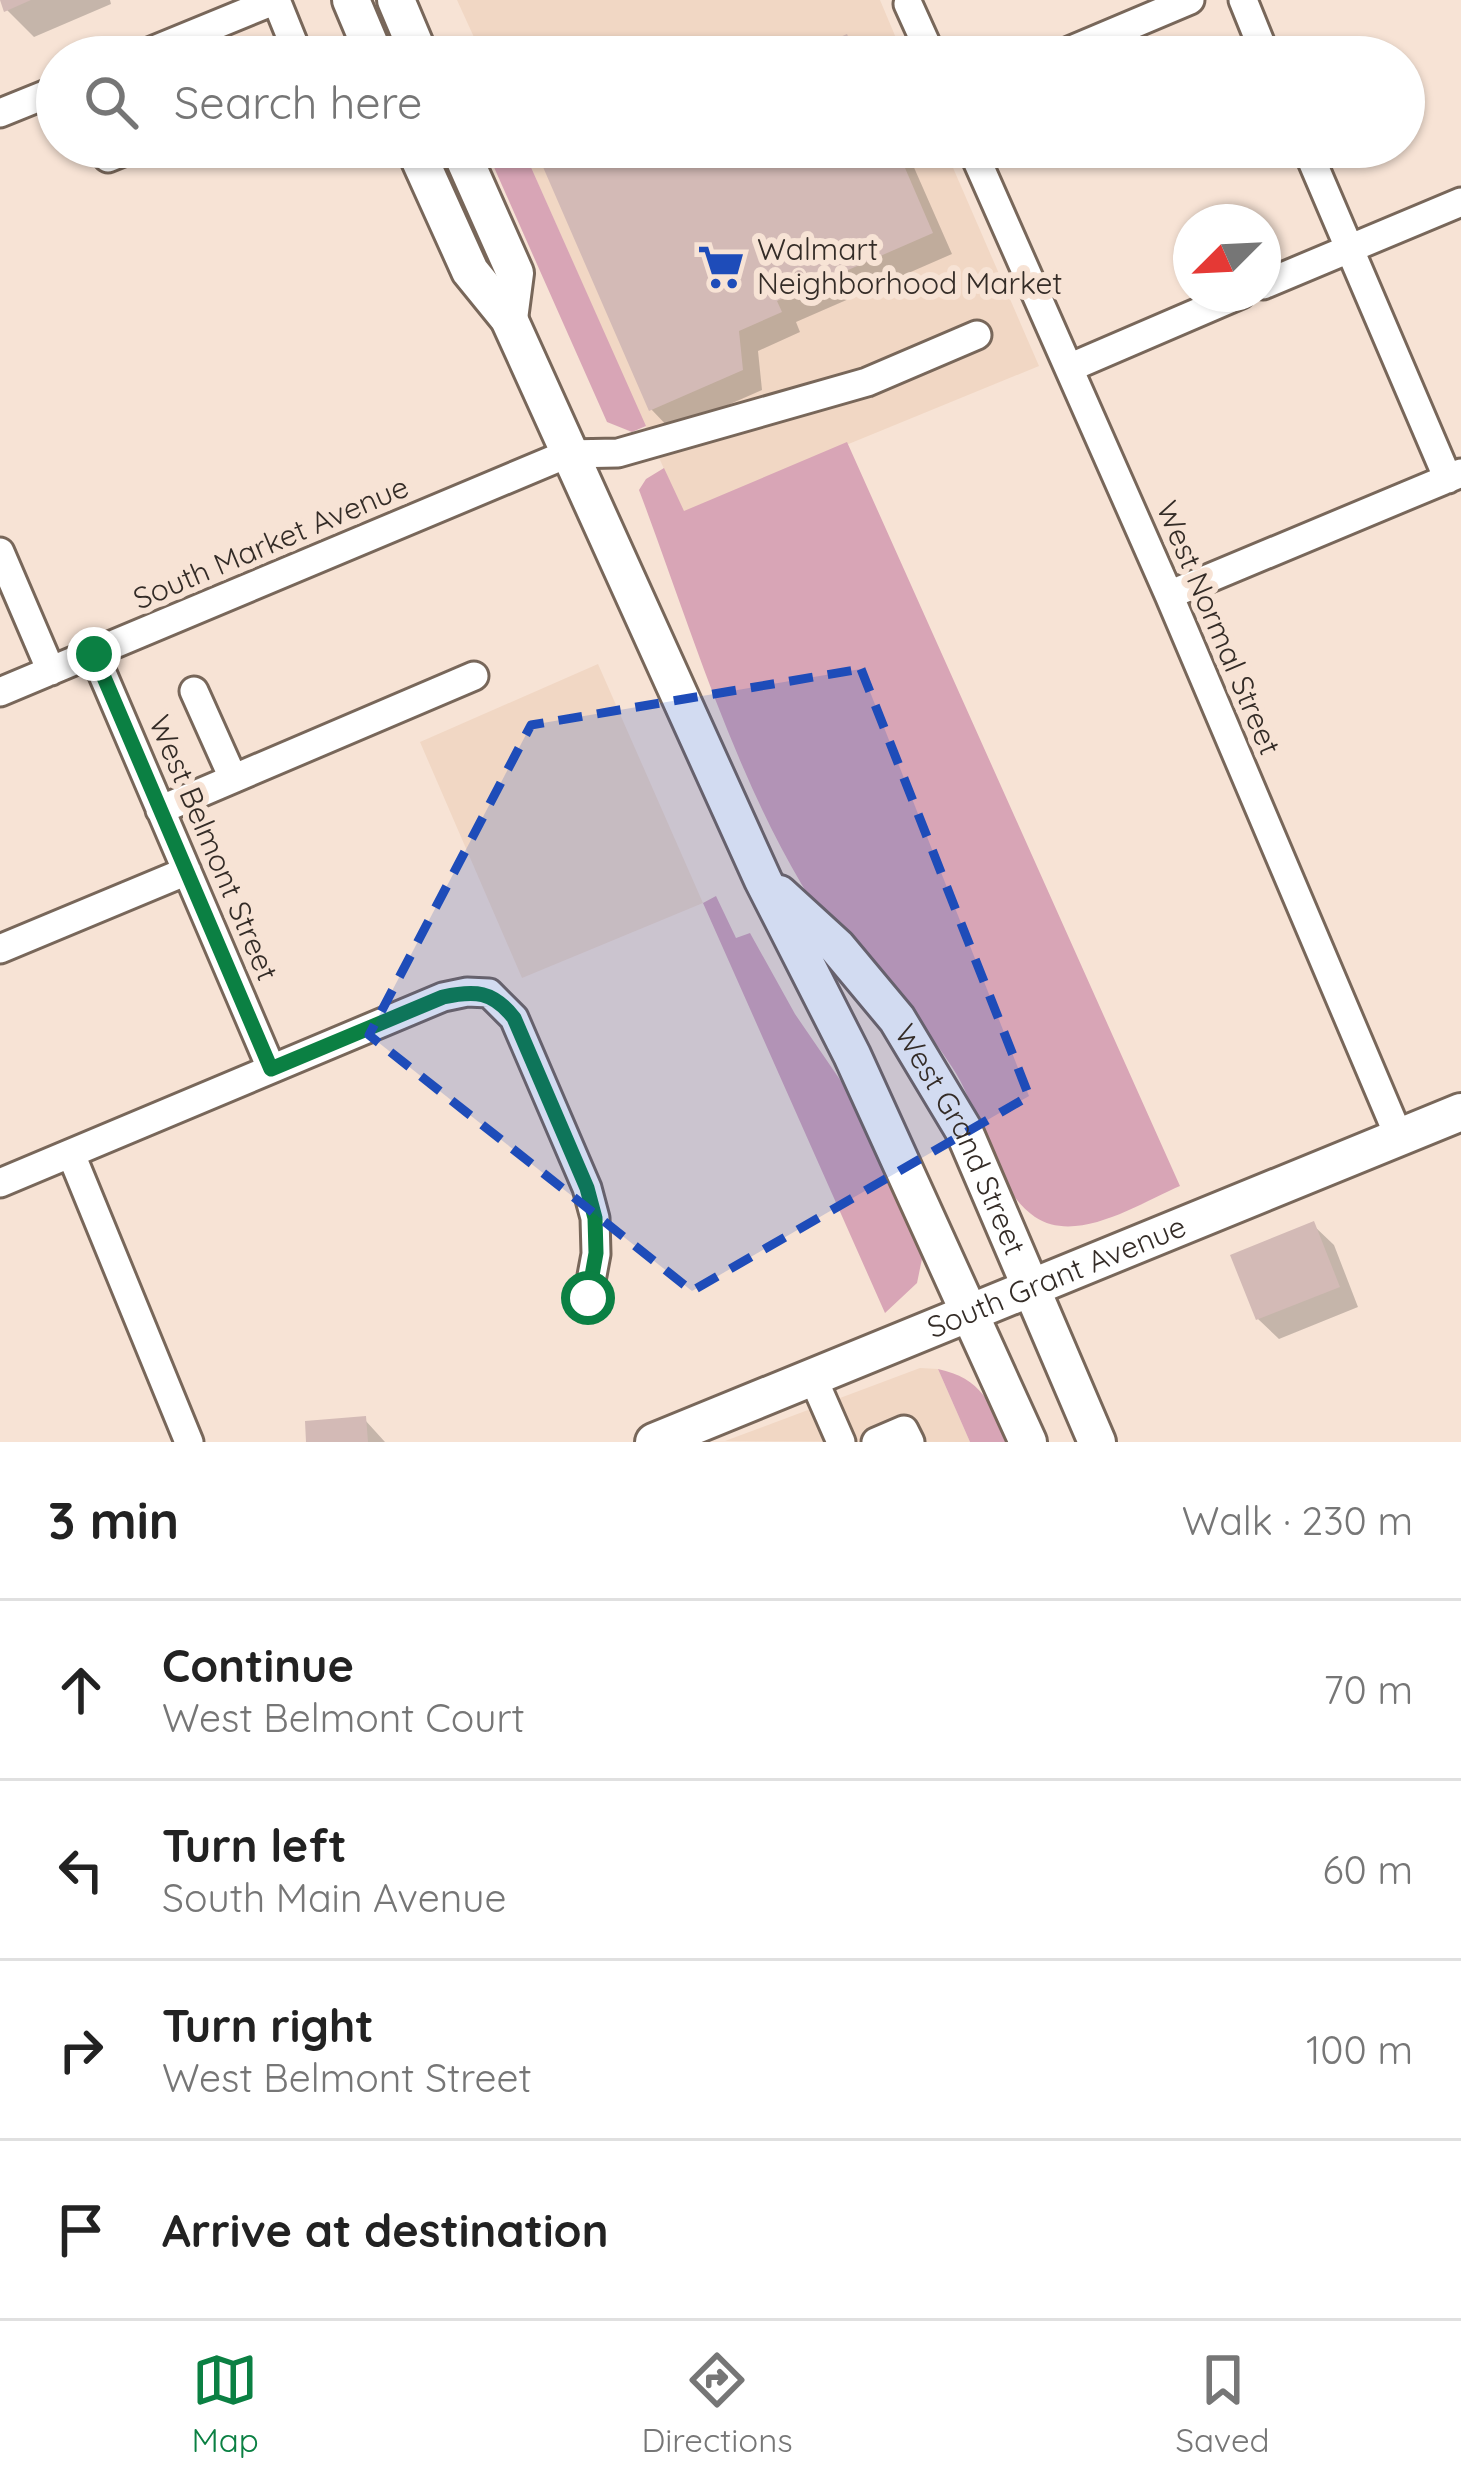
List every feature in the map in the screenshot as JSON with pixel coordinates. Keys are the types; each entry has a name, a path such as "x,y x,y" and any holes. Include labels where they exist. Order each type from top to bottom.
{"main road":[{"path":"351,0 366,36"},
{"path":"396,0 411,36"},
{"name":"West Grand Street","path":"423,168 470,271 509,319 763,880 852,1055 1028,1442"},
{"name":"West Grand Street","path":"468,168 515,273 509,319"},
{"name":"West Grand Street","path":"763,880 837,947 897,1019 963,1129 1097,1442"},
{"name":"South Grant Avenue","path":"654,1442 698,1434 812,1378 1461,1112"}],"street":[{"path":"188,36 276,0 291,36"},
{"path":"1105,36 1190,0"},
{"path":"1243,0 1258,36"},
{"path":"908,4 922,36"},
{"path":"0,113 36,98"},
{"name":"West Normal Street","path":"980,168 1399,1137"},
{"path":"1169,596 1454,476 1315,168"},
{"path":"1281,277 1461,202"},
{"path":"1069,368 1199,312"},
{"name":"South Market Avenue","path":"0,692 567,454 618,453 867,382 977,334"},
{"path":"0,552 51,671"},
{"name":"West Belmont Street","path":"94,654 271,1069"},
{"path":"160,810 474,676"},
{"path":"194,692 233,778"},
{"path":"0,949 187,871"},
{"path":"0,1184 443,997 489,993 514,1018 587,1188 595,1218 596,1253 588,1298"},
{"path":"70,1154 189,1442"},
{"path":"812,1378 842,1442"},
{"path":"876,1442 904,1430 910,1442"}],"highlighted area":[{"path":"861,669 1029,1096 692,1291 369,1035 531,725"}],"shaded area":[{"path":"457,0 880,0 895,36 473,36"},
{"path":"494,168 531,168 646,426 632,432 607,422"},
{"path":"531,168 953,168 1039,366 683,512"},
{"path":"847,442 1180,1186 1128,1211 1070,1226 1035,1217 1020,1204 997,1168 962,1084 944,1055 898,995 810,897 732,742 639,490 646,479 664,468 684,511"},
{"path":"598,664 703,903 522,978 420,742"},
{"path":"716,896 736,938 750,933 795,1014 871,1125 923,1254 917,1283 885,1313 703,903"},
{"path":"920,1368 938,1369 970,1442 725,1441"},
{"path":"938,1369 975,1386 1008,1442 970,1442"}],"building":[{"path":"0,0 31,0 4,12"},
{"name":"Walmart Neighborhood Market","path":"543,168 905,168 933,233 777,301 782,312 739,331 743,370 649,411"},
{"path":"1314,1221 1340,1287 1256,1320 1230,1255"},
{"path":"366,1416 368,1442 306,1442 305,1421"}],"place":[{"name":"Walmart Neighborhood Market","path":"721,267"}],"route":[{"path":"94,654 271,1069 443,997 489,993 514,1018 587,1188 595,1218 596,1253 588,1298"}]}
